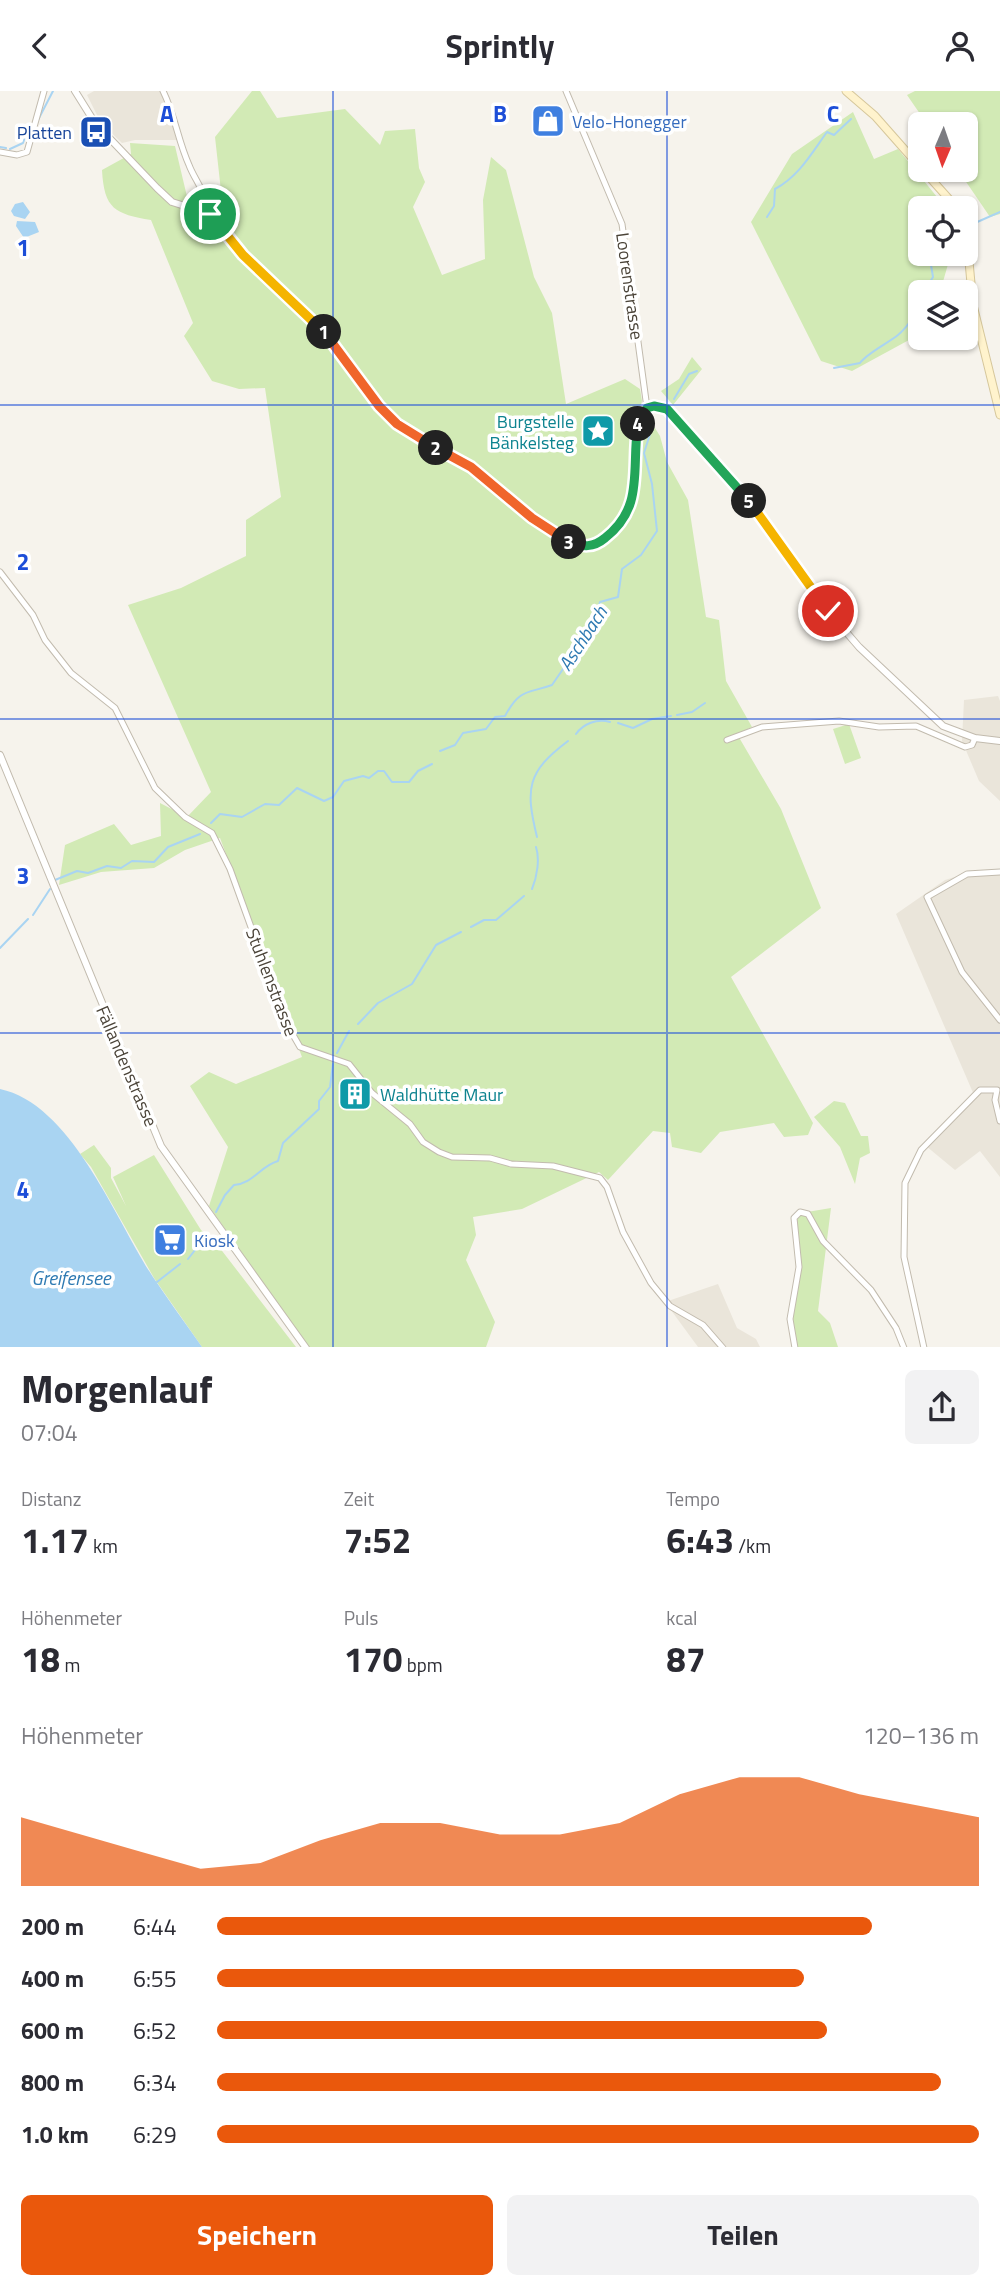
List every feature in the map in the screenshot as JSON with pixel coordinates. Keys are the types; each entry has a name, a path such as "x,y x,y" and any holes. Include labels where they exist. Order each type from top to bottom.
{"main road":[{"path":"846,91 875,116 908,153"},
{"path":"934,182 946,196"},
{"path":"969,266 973,305 1000,415"}],"street":[{"path":"0,152 17,155 27,152 44,91"},
{"path":"75,91 96,123 157,188 172,202 206,212 243,255 321,329 379,406 397,424 471,467 532,518 569,542 582,547 593,546 619,527 627,516 633,501 634,450 639,418 647,408 660,406 670,411 730,478 774,533 828,611 859,647 943,726 975,739 1000,741"},
{"path":"163,91 174,113 188,164 204,195 206,212"},
{"name":"Loorenstrasse","path":"566,91 622,224 647,408"},
{"name":"Stuhlenstrasse","path":"0,572 33,615 57,658 71,673 115,708 155,788 185,817 212,833 230,869 285,1021 300,1047 349,1064 372,1093 410,1124 423,1142 445,1155 490,1158 537,1167 553,1165 600,1178 607,1187 622,1232 651,1283 670,1306 703,1325 723,1347"},
{"path":"727,740 762,727 839,722 878,727 916,726 965,747 972,745 975,739"},
{"name":"Fällandenstrasse","path":"0,755 152,1129 184,1181 306,1347"},
{"path":"1000,872 967,874 926,897 962,972 1000,1020"},
{"path":"924,1347 904,1257 905,1183 921,1150 954,1113 980,1090 998,1088 995,1100 1000,1121"},
{"path":"795,1347 790,1319 799,1267 793,1218 800,1212 808,1215 822,1241 871,1290 904,1347"}],"shaded area":[{"path":"94,91 160,91 172,114 178,140 135,140 122,143 101,123 87,95"},
{"path":"998,696 1000,801 979,781 962,741 964,700"},
{"path":"977,870 1000,871 1000,1177 980,1151 955,1170 926,1146 974,1095 896,914 945,880"},
{"path":"718,1284 737,1328 756,1339 760,1347 698,1347 665,1302"}],"green space":[{"path":"252,91 260,91 277,118 345,109 380,145 385,131 415,129 419,168 425,182 413,207 442,275 485,259 483,200 491,157 506,170 534,277 552,313 566,404 625,379 640,389 642,401 636,430 653,425 660,436 667,462 688,500 706,617 719,620 726,681 752,727 737,734 781,809 821,908 731,977 813,1123 808,1135 784,1137 774,1123 720,1132 701,1153 672,1147 670,1133 653,1131 608,1180 599,1172 522,1209 473,1217 476,1235 466,1260 495,1322 486,1347 307,1347 209,1206 228,1147 190,1086 209,1072 236,1084 302,1057 220,838 185,850 154,868 101,872 59,885 65,845 114,824 131,845 161,836 160,803 187,817 211,792 128,605 181,588 246,556 246,520 281,497 265,388 239,389 212,381 184,336 193,323 151,220 128,215 114,207 105,193 102,170 131,154 130,143 175,146 189,205 223,209 215,137"},
{"path":"915,91 1000,91 1000,214 990,217 966,182 978,182 978,112 919,112 907,95"},
{"path":"853,112 874,159 898,149 908,161 908,182 925,182 936,196 908,196 908,266 948,266 943,280 908,280 908,341 852,371 821,361 751,222 792,154"},
{"path":"692,357 702,369 673,405 661,391 679,379"},
{"path":"849,724 861,758 845,764 833,729"},
{"path":"834,1101 845,1103 861,1136 868,1136 870,1153 860,1158 855,1184 840,1147 814,1117"},
{"path":"94,1145 111,1168 111,1178 126,1206 113,1177 154,1155 201,1230 216,1243 296,1347 202,1347 154,1278 91,1167 80,1154"},
{"path":"831,1208 818,1311 830,1323 838,1347 795,1347 790,1329 799,1267 795,1214"}],"water":[{"path":"23,202 30,212 25,219 14,216 11,211 15,204"},
{"path":"17,221 35,222 39,232 24,238 16,226"},
{"name":"Greifensee","path":"0,1089 26,1099 49,1117 70,1140 90,1168 153,1277 202,1347 0,1347"}],"waterway":[{"path":"38,120 53,91"},
{"path":"767,217 774,206 775,189 798,171 827,132 834,135 851,119"},
{"path":"10,149 23,143 28,129"},
{"path":"0,147 6,148"},
{"name":"Aschbach","path":"978,222 1000,212"},
{"name":"Aschbach","path":"931,266 931,280"},
{"name":"Aschbach","path":"834,368 860,363 908,325"},
{"name":"Aschbach","path":"674,399 689,374 697,371"},
{"name":"Aschbach","path":"440,751 455,745 463,733 486,729 495,717 505,716 515,701 525,693 552,685 594,624 600,602 618,597 622,569 641,555 657,531 652,484 644,453 650,434"},
{"path":"677,715 692,712 705,703"},
{"path":"618,723 633,728 652,719 671,716"},
{"path":"576,734 591,723 610,722"},
{"path":"537,837 531,806 533,782 544,762 568,741"},
{"name":"Aschbach","path":"211,823 220,814 242,817 265,804 279,805 297,788 324,801 333,797 344,781 363,776 369,778 378,771 384,771 392,782 409,782 418,771 432,764"},
{"name":"Aschbach","path":"55,880 77,871 88,873 107,866 121,868 132,861 154,862 168,847 200,834"},
{"path":"532,889 537,868 536,847"},
{"name":"Aschbach","path":"33,915 50,889"},
{"path":"471,927 484,920 496,920 524,896"},
{"name":"Aschbach","path":"0,948 28,919"},
{"path":"358,1024 378,1003 412,984 436,945 461,932"},
{"path":"337,1053 349,1031"},
{"path":"216,1212 234,1185 246,1182 278,1161 283,1143 319,1109 319,1101 330,1087 333,1064"},
{"path":"188,1259 206,1236"},
{"path":"157,1282 180,1264"}],"place":[{"name":"Velo-Honegger","path":"548,121"},
{"name":"Platten","path":"96,132"},
{"name":"Burgstelle Bänkelsteg","path":"598,431"},
{"name":"Waldhütte Maur","path":"355,1094"},
{"name":"Kiosk","path":"170,1240"}],"route":[{"path":"210,214 243,255 321,329 379,406 397,424 441,452 471,467 559,537 582,547 593,546 619,527 633,501 634,450 639,418 647,408 660,406 673,414 730,478 774,533 828,611"}]}
